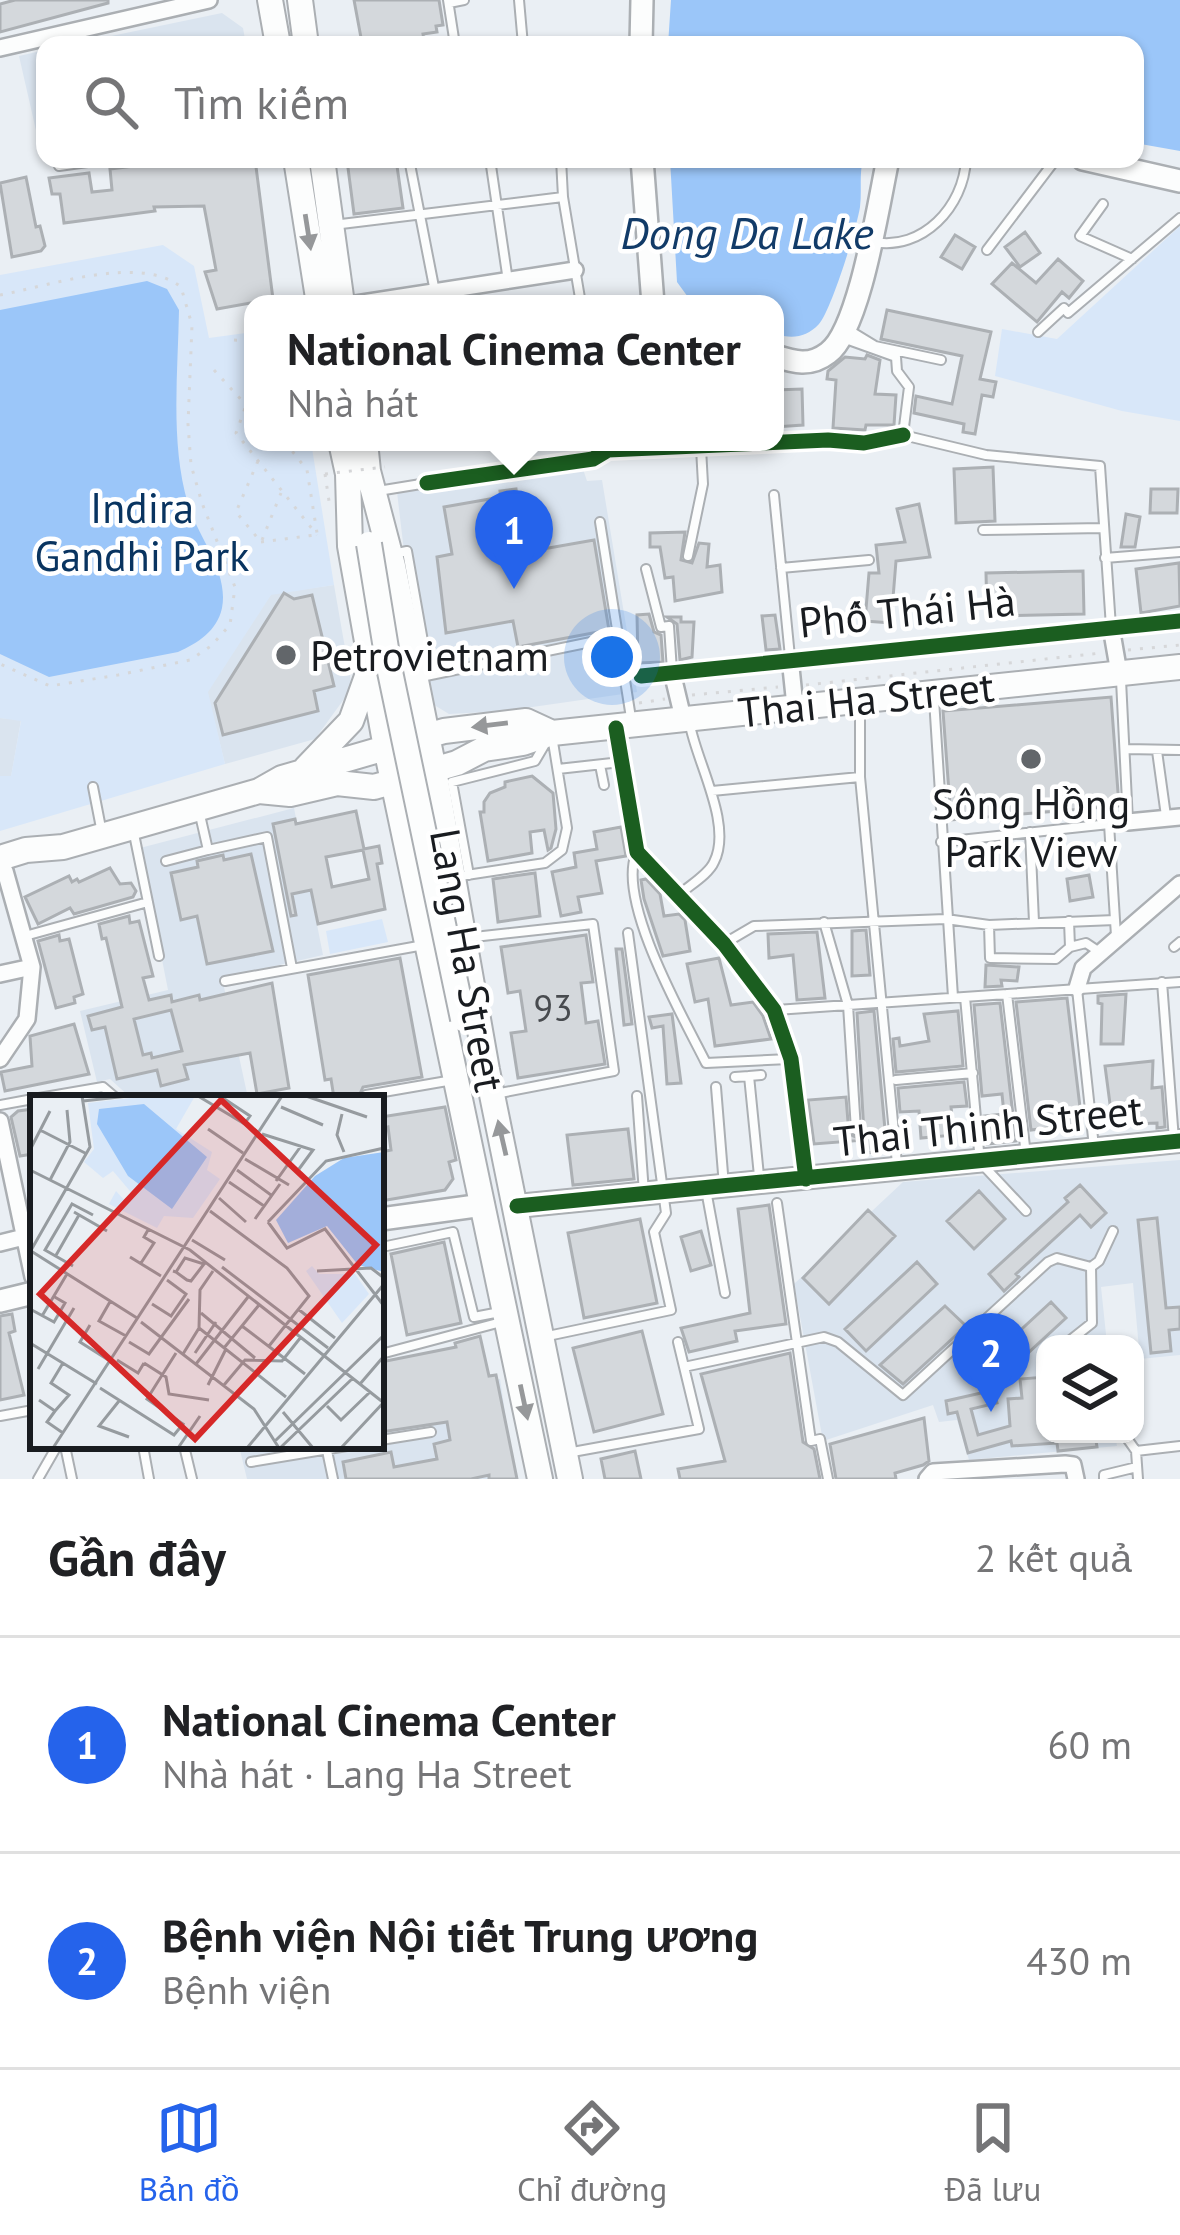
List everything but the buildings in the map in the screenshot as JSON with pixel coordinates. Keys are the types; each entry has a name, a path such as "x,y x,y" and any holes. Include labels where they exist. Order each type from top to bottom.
{"main road":[{"path":"270,0 276,36"},
{"path":"300,0 305,36"},
{"path":"297,168 318,295"},
{"path":"323,168 341,295"},
{"name":"Lang Ha Street","path":"346,451 361,476"},
{"name":"Lang Ha Street","path":"364,451 350,546 386,748 540,1479"},
{"path":"361,476 380,549 389,667 463,1019 490,1082"},
{"name":"Lang Ha Street","path":"380,549 421,677 426,736 441,811 461,876 464,938 490,1082 566,1458"},
{"path":"301,773 351,721 372,660"},
{"name":"Thai Ha Street","path":"259,791 290,794 337,783 374,787 484,749 552,733 794,696 860,700 1116,662 1180,667"},
{"path":"377,689 421,677"},
{"name":"Thai Ha Street","path":"259,791 282,778 426,736 526,721 552,733"},
{"path":"2,867 259,791"},
{"path":"402,821 441,811"},
{"path":"458,1079 464,1056 463,1019"},
{"path":"533,1448 566,1458"}],"street":[{"path":"75,36 186,2 209,0"},
{"path":"641,36 642,0"},
{"path":"0,48 36,43"},
{"path":"643,168 652,295"},
{"path":"784,359 801,364 830,352 843,333 858,295 886,168"},
{"path":"1123,168 1180,181"},
{"path":"415,295 575,270"},
{"path":"784,443 865,443 903,435"},
{"path":"427,483 593,459 602,451"},
{"name":"Phố Thái Hà","path":"640,676 1180,621"},
{"path":"1111,627 1116,662"},
{"path":"790,658 794,696"},
{"path":"672,673 684,711"},
{"path":"626,719 622,762 637,852 724,944 774,1010 790,1059 806,1179"},
{"path":"1128,822 1173,817"},
{"path":"0,1059 27,1019 32,967 2,867"},
{"path":"1076,988 1084,968 1180,884"},
{"path":"0,974 32,967"},
{"path":"0,1120 6,1176 30,1264"},
{"name":"Thai Thinh Street","path":"517,1206 1177,1142"},
{"path":"384,1219 483,1205"},
{"path":"0,1243 24,1237"},
{"path":"0,1301 30,1296"},
{"path":"927,1479 933,1472 1042,1473 1073,1465 1076,1479"}],"lane":[{"path":"454,36 448,2 464,0"},
{"path":"519,0 522,36"},
{"path":"410,168 435,292"},
{"path":"491,168 508,281"},
{"path":"562,168 562,197 579,295"},
{"path":"870,242 895,246 919,238 961,192 965,168"},
{"path":"987,250 1050,168"},
{"path":"332,226 562,197"},
{"path":"1103,204 1079,235 1132,259"},
{"path":"1038,332 1064,308 1068,313 1180,218"},
{"path":"843,333 875,346 941,360"},
{"path":"843,333 896,357 897,371 910,387 903,435 986,455 1100,466 1111,627"},
{"path":"688,556 703,484 701,451"},
{"path":"361,476 427,483"},
{"path":"774,495 790,658"},
{"path":"600,522 620,636 626,719"},
{"path":"983,530 1102,528"},
{"path":"1105,558 1180,552"},
{"path":"782,568 869,560"},
{"path":"646,569 661,627 669,626 672,673"},
{"path":"421,677 620,636"},
{"path":"941,842 1128,822 1116,662"},
{"path":"934,692 953,997"},
{"path":"860,700 860,778 898,1171"},
{"path":"680,894 714,864 719,840 712,791 702,774 684,711"},
{"path":"552,733 567,828 556,858 461,876 452,782 535,761 552,733"},
{"path":"1126,749 1180,750"},
{"path":"1157,751 1173,817"},
{"path":"558,769 622,762"},
{"path":"600,764 604,785"},
{"path":"712,791 860,778"},
{"path":"93,787 103,836"},
{"path":"198,808 208,850"},
{"path":"1109,824 1116,940"},
{"path":"133,827 159,956"},
{"path":"1030,832 1034,922"},
{"path":"166,861 267,837 292,968"},
{"path":"637,852 630,868 645,937 706,1063 790,1059"},
{"path":"24,937 148,902"},
{"path":"724,944 748,926 872,920 946,919 989,925 1115,920"},
{"path":"1069,921 1070,947"},
{"path":"824,922 848,1005 856,1130"},
{"path":"464,938 593,924 614,1071 490,1082"},
{"path":"989,925 990,958 1056,958 1086,943 1101,953"},
{"path":"628,933 654,1194"},
{"path":"225,981 426,944"},
{"path":"1162,982 1177,1142"},
{"path":"774,1010 1180,982"},
{"path":"1076,988 1093,1150"},
{"path":"1006,994 1026,1157"},
{"path":"965,997 980,1162 1026,1210"},
{"path":"896,1080 974,1073"},
{"path":"735,1077 761,1075"},
{"path":"749,1076 760,1184"},
{"path":"366,1095 458,1079"},
{"path":"59,1095 104,1087 113,1095"},
{"path":"716,1087 715,1188 725,1293"},
{"path":"542,1337 670,1310 654,1232 666,1213 654,1194 637,1096"},
{"path":"0,1105 30,1100"},
{"path":"777,1203 811,1441 820,1438 828,1479"},
{"path":"1091,1267 1099,1261 1113,1231"},
{"path":"384,1247 453,1232 474,1318 505,1316"},
{"path":"684,1367 833,1338 903,1395 1048,1262 1057,1258 1091,1267"},
{"path":"1077,1335 1092,1323 1091,1267"},
{"path":"384,1353 505,1316"},
{"path":"566,1458 699,1429 678,1342"},
{"path":"0,1416 30,1410"},
{"path":"384,1440 431,1432"},
{"path":"1130,1443 1136,1451 1138,1479"},
{"path":"1136,1451 1180,1447"},
{"path":"38,1479 59,1449"},
{"path":"62,1449 72,1479"},
{"path":"143,1449 149,1479"},
{"path":"185,1449 192,1479"},
{"path":"250,1462 321,1449"},
{"path":"326,1449 333,1479"},
{"path":"1104,1479 1104,1475 1137,1467"}],"path":[{"path":"0,295 133,270 158,272 181,287 192,326 191,465 236,587 230,625 190,660 50,686 0,664"},
{"path":"234,340 244,341"},
{"path":"214,370 244,403"},
{"path":"244,411 236,433 244,443"},
{"path":"250,451 317,535"},
{"path":"292,451 307,470 317,535"},
{"path":"258,461 236,512 261,542"},
{"path":"329,502 361,476"},
{"path":"261,542 281,491"},
{"path":"261,542 317,535"},
{"path":"626,719 1116,662 1180,645"}],"shaded area":[{"path":"222,13 243,28 244,36 111,36"},
{"path":"36,52 36,130 19,56"},
{"path":"582,466 587,481 602,480 637,692 449,714 431,703 420,686 397,492"},
{"path":"334,585 352,688 315,739 225,764 207,692 271,594"},
{"path":"0,718 21,720 11,777 0,776"},
{"path":"294,808 323,955 222,978 247,1095 128,1095 110,1079 97,1082 80,1011 168,990 140,848"},
{"path":"1180,1160 1180,1355 1144,1359 1133,1283 1101,1287 1106,1335 1036,1335 1036,1443 1117,1446 969,1460 957,1420 939,1422 933,1405 823,1441 794,1284 903,1182"},
{"path":"500,1379 515,1479 247,1479 240,1449 384,1449 384,1400"}],"green space":[{"path":"1180,226 1180,421 1122,411 995,376 1002,329 1057,339"},
{"name":"Indira Gandhi Park","path":"163,245 194,266 209,338 244,333 244,451 312,451 334,585 271,595 208,692 225,764 0,831 0,776 11,776 21,721 0,718 0,275"},
{"path":"382,919 388,942 330,954 326,931"}],"water":[{"path":"671,0 1180,0 1180,151 1144,145 1144,36 669,36"},
{"name":"Dong Da Lake","path":"671,168 862,168 854,232 830,303 814,329 784,336 784,295 686,295 677,282"},
{"path":"147,281 167,289 179,310 176,408 182,481 221,581 222,608 206,635 178,652 49,677 0,654 0,310"}],"cycle path":[{"path":"784,442 864,443 903,435"},
{"path":"427,483 593,459 606,451"},
{"path":"641,676 1180,621"},
{"path":"616,728 637,852 724,944 774,1010 791,1059 806,1179"},
{"path":"517,1206 1180,1141"}],"place":[{"name":"National Cinema Center","path":"514,589"},
{"name":"Petrovietnam","path":"286,655"},
{"name":"Sông Hồng Park View","path":"1031,759"},
{"name":"Bệnh viện Nội tiết Trung ương","path":"991,1412"}]}
